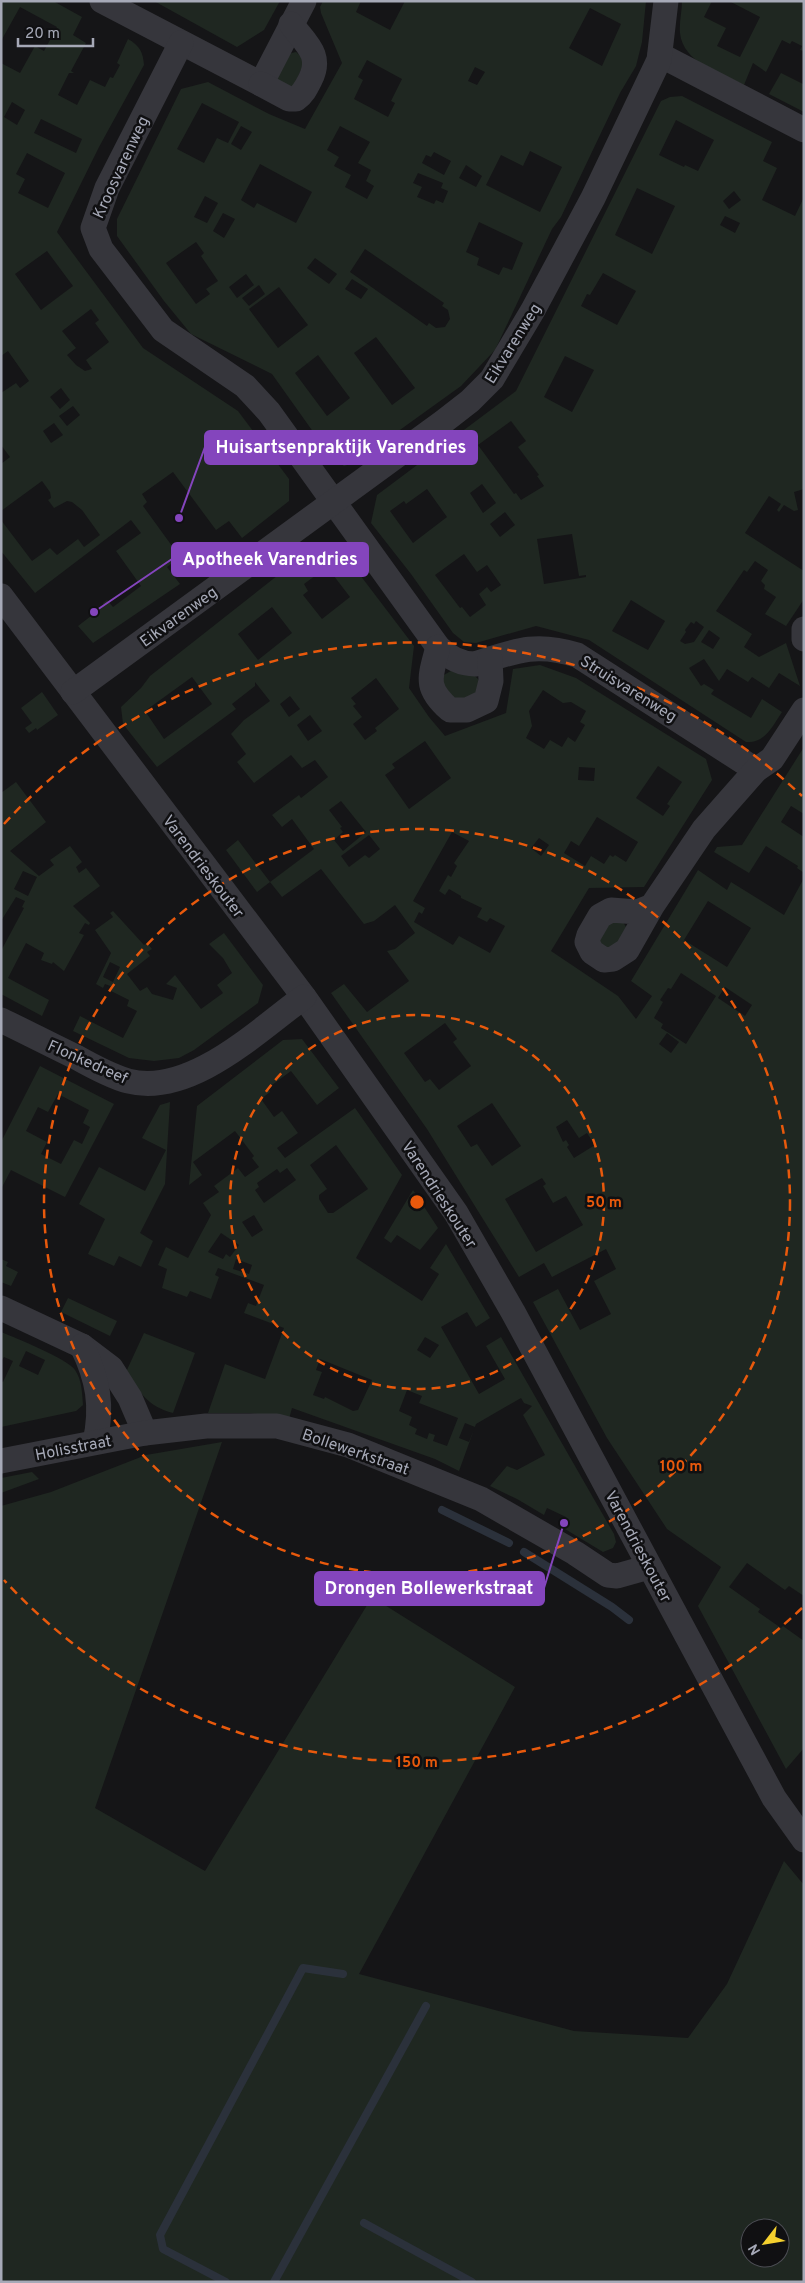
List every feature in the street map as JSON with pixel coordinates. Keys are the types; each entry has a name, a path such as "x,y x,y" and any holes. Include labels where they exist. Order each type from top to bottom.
{"street":[{"path":"102,1 289,99 296,99 304,92 316,68 316,58 292,24"},
{"path":"261,84 304,1"},
{"name":"Eikvarenweg","path":"73,692 334,503 470,401 492,379 529,317 593,198 648,85 660,55 666,1"},
{"name":"Kroosvarenweg","path":"181,43 107,188 92,228 101,249 163,330 245,386 293,443 334,503"},
{"path":"660,55 804,130"},
{"name":"Struisvarenweg","path":"334,503 438,647 446,655 466,664 475,664 524,649 540,647 558,649 577,655 756,770"},
{"name":"Varendrieskouter","path":"1,596 304,997 456,1213 513,1312 774,1798 804,1840"},
{"path":"804,629 804,639"},
{"path":"438,647 429,680 431,688 450,710 467,710 486,701 491,681 490,659"},
{"path":"652,906 704,829 756,770 772,759 804,710"},
{"name":"Flonkedreef","path":"1,1020 98,1069 129,1081 167,1082 194,1074 226,1055 304,997"},
{"path":"1,1308 82,1346 111,1368 130,1398 145,1433"},
{"path":"82,1346 94,1371 98,1394 99,1413 95,1442"},
{"name":"Bollewerkstraat","path":"145,1433 206,1426 277,1426 348,1445 481,1499 576,1553 608,1575 617,1576 649,1567"},
{"name":"Holisstraat","path":"1,1462 145,1433"}],"shaded area":[{"path":"1,1 53,1 82,17 73,35 86,43 71,71 74,73 69,73 58,95 77,105 90,80 105,87 110,77 113,78 120,65 117,63 128,39 140,50 144,65 99,147 57,232 143,348 238,411 289,479 289,501 242,538 229,521 216,530 173,472 142,494 147,502 143,506 180,557 167,567 180,584 93,643 78,626 104,606 103,603 107,600 113,607 141,586 116,551 141,533 131,520 35,593 1,551 1,520 32,561 50,548 57,555 78,539 84,547 100,535 82,510 72,502 67,501 54,508 48,500 51,498 50,492 42,481 1,511 1,464 10,457 1,445 1,393 16,383 20,388 29,381 8,351 1,356 1,63 20,73 35,46 44,51 57,27 20,7 1,41","holes":["12,102 25,110 17,125 4,117","41,119 82,139 76,153 34,133","27,153 65,173 48,208 18,193 25,179 16,174","47,251 73,286 41,310 15,274","91,309 99,320 95,323 109,342 86,360 92,369 85,371 67,355 76,348 62,331","61,388 70,400 60,409 50,397","73,406 80,415 67,426 59,416","54,423 63,435 51,443 43,431"]},
{"path":"154,1 280,1 264,30 237,47"},
{"path":"323,1 361,1 356,12 390,30 405,1 646,1 642,42 636,66 620,93 561,217 552,229 495,350 461,386 354,463 344,466 331,457 272,374 191,334 164,301 117,236 117,219 181,89 208,82 269,114 305,129 342,63 320,7","holes":["590,8 621,24 602,66 569,48","367,60 402,79 391,101 395,103 388,117 354,99 363,80 358,77","475,67 485,72 477,85 468,81","202,103 239,122 228,143 217,138 204,163 177,149","241,126 252,132 241,150 231,144","340,126 370,142 358,163 371,170 366,181 374,186 367,199 345,187 351,175 334,166 339,157 327,150","530,151 562,167 540,212 486,185 501,155 523,166","434,152 451,161 444,175 422,163 426,155 431,157","260,164 312,192 296,223 257,203 254,208 241,200","466,165 482,176 476,187 459,178","418,173 443,183 441,188 448,191 443,203 436,200 434,204 417,197 422,187 413,183","205,196 218,203 207,223 194,217","223,213 235,219 224,238 213,231","479,222 523,243 512,270 503,267 499,275 477,265 479,258 466,252","196,242 204,253 201,256 218,281 206,289 210,294 196,304 166,263","365,249 444,303 442,306 448,310 450,319 445,327 436,328 429,323 427,326 350,272","315,258 337,274 329,284 307,268","246,274 254,285 237,298 229,287","352,279 368,289 361,299 345,289","259,285 265,294 249,306 242,298","279,287 308,325 278,348 249,309","376,337 415,388 392,405 354,353","318,355 350,398 327,416 295,373"]},
{"path":"682,1 712,1 704,17 726,28 717,46 740,57 760,17 729,1 804,1 804,51 800,50 802,46 792,41 790,44 782,40 766,72 753,63 744,85 704,66 688,52 680,33"},
{"path":"296,52 305,60 293,89 276,80 287,54"},
{"path":"781,73 803,84 804,82 804,112 769,94"},
{"path":"682,96 772,142 763,161 777,168 762,200 795,216 804,197 804,489 794,492 798,510 794,511 784,505 779,512 777,510 781,504 769,496 745,533 804,571 804,599 786,626 765,614 776,597 764,589 765,585 761,581 768,570 755,561 747,572 744,570 716,611 752,634 744,647 759,657 786,643 800,686 779,673 769,688 752,677 748,682 727,669 719,681 704,659 689,668 701,686 704,684 714,690 711,694 751,718 762,699 782,712 767,733 753,742 746,742 589,640 536,626 476,643 464,642 453,633 411,574 371,523 377,495 516,391 661,101 670,97","holes":["676,120 714,140 698,171 685,165 684,167 659,155","637,188 675,206 652,254 615,235","734,191 741,200 729,209 723,201","725,216 740,223 735,233 720,225","603,273 636,291 617,325 581,306 587,294 590,295","565,356 594,370 572,412 544,397","511,421 526,441 518,447 539,475 537,476 544,486 521,500 516,493 514,494 478,445","482,484 496,503 483,513 470,493","427,489 447,517 413,543 390,511 404,501 406,504","505,512 515,525 500,537 490,524","572,534 579,576 586,575 586,577 544,584 537,539","464,554 477,572 487,565 501,585 491,592 487,587 479,594 486,605 470,617 462,607 460,608 435,575","631,600 665,621 648,650 612,631","696,621 704,627 694,642 685,644 680,641 686,632 685,630 691,622 694,624","709,630 720,638 713,649 701,642"]},
{"path":"315,546 341,550 414,646 409,688 445,736 506,713 513,669 540,665 576,678 706,759 712,780 644,887 589,888 551,951 618,996 636,1019 652,996 631,981 698,870 727,890 731,882 784,915 804,878 804,1596 789,1586 785,1590 747,1563 729,1587 760,1609 758,1612 804,1641 804,1748 786,1769 698,1606 721,1567 667,1529 607,1438 533,1302 558,1289 580,1330 611,1314 594,1281 616,1269 606,1249 552,1277 544,1263 519,1277 427,1129 331,993 344,984 367,1012 409,981 387,951 395,949 415,933 395,905 374,921 364,924 321,869 282,897 270,882 314,849 292,819 282,827 272,815 299,795 301,798 328,777 315,760 302,768 291,755 254,783 237,762 246,754 231,734 244,720 270,701 255,682 255,686 232,704 236,709 157,767 123,724 121,707 141,688 150,676","holes":["327,567 350,597 322,619 303,595 308,591 304,584","272,607 292,633 258,660 238,634","192,677 212,704 164,739 145,711","376,678 399,709 375,728 377,731 365,740 353,724 362,717 353,706 356,704 351,698","543,690 563,703 571,702 586,711 580,722 585,725 575,742 568,737 562,747 550,740 544,749 526,738 532,726 529,711","290,696 300,709 289,717 280,704","310,715 322,731 308,741 297,725","425,741 451,778 409,809 385,775 395,768 392,764","658,766 682,782 667,804 670,806 663,816 636,798","579,767 595,768 594,781 578,780","341,801 366,832 343,851 334,840 343,832 340,828 342,827 329,810","597,817 638,842 626,862 615,855 613,857 610,855 604,864 591,856 585,866 564,853 571,841 579,846","452,832 469,841 454,863 457,866 451,877 448,875 439,891 445,895 449,889 461,896 461,898 482,908 477,917 487,922 490,918 505,926 490,953 459,936 453,945 414,922 419,912 422,914 425,908 413,901","369,835 380,849 369,858 365,855 349,867 341,856","539,838 549,845 541,856 531,848","708,901 751,928 727,967 684,940","681,973 716,996 686,1044 661,1028 663,1024 654,1018 663,1002 660,1000 668,988 671,989","725,987 752,1005 745,1016 718,998","445,1023 457,1039 453,1042 471,1066 439,1090 430,1079 425,1082 404,1053","667,1033 679,1042 671,1053 659,1044","492,1103 521,1146 492,1166 477,1144 471,1147 457,1126","567,1120 579,1138 587,1133 595,1145 574,1158 567,1147 569,1145 566,1140 563,1142 556,1127","542,1178 546,1184 543,1186 553,1203 566,1196 583,1225 536,1252 505,1199"]},
{"path":"451,671 475,676 479,680 478,695 456,701 443,688 442,676"},
{"path":"42,692 58,715 37,730 36,728 29,733 25,728 32,723 21,708"},
{"path":"804,747 804,814 791,806 781,822 804,837 804,873 797,868 798,866 766,846 749,873 714,852 717,847 742,845"},
{"path":"16,782 46,822 10,851 39,876 54,865 50,860 70,846 82,862 76,867 79,873 86,868 100,886 73,906 90,923 89,925 85,923 79,933 84,935 64,971 53,962 52,964 41,960 44,953 26,943 8,978 49,1000 42,1016 1,994 1,951 24,908 22,907 25,901 16,897 1,921 1,793","holes":["23,871 37,877 28,896 14,889"]},
{"path":"238,840 270,882 257,892 226,850"},
{"path":"113,911 144,945 147,943 152,949 147,952 150,956 127,974 140,991 147,987 152,994 173,1000 177,988 166,984 175,975 201,1009 223,993 217,985 232,973 223,958 209,944 224,933 263,985 258,1003 194,1050 179,1058 154,1061 129,1058 73,1031 80,1016 123,1038 137,1011 127,1006 129,1000 111,991 113,987 105,984 103,988 96,984 111,953 95,930 113,917 110,913","holes":["110,962 120,967 113,982 103,977"]},
{"path":"622,920 627,934 606,954 595,934 603,923"},
{"path":"302,1039 339,1088 317,1105 291,1071 268,1088 270,1092 261,1099 274,1117 282,1111 298,1133 277,1148 285,1158 355,1108 402,1175 356,1258 422,1301 439,1274 430,1268 446,1244 490,1318 476,1327 467,1312 441,1327 479,1394 505,1379 486,1346 501,1337 614,1534 616,1542 613,1548 603,1552 560,1526 566,1517 547,1508 544,1515 490,1486 507,1466 517,1470 545,1455 523,1415 532,1406 524,1403 521,1398 476,1424 475,1427 465,1423 459,1438 469,1442 474,1429 459,1471 435,1459 292,1408 289,1419 250,1413 208,1413 225,1364 265,1379 284,1328 244,1313 248,1303 256,1306 264,1285 218,1268 215,1275 219,1277 211,1299 190,1291 187,1297 162,1288 167,1269 158,1265 166,1247 188,1258 211,1215 203,1203 219,1192 214,1186 238,1168 245,1177 259,1167 252,1158 254,1156 235,1131 193,1162 202,1175 189,1185 197,1106 283,1040","holes":["336,1145 368,1189 333,1213 328,1213 319,1199 319,1195 327,1189 310,1165","287,1168 296,1180 264,1203 255,1190 259,1187 257,1183 277,1169 280,1173","254,1215 263,1230 252,1237 242,1222","221,1233 239,1245 230,1257 226,1254 223,1259 208,1252","236,1259 252,1265 249,1274 233,1269","425,1337 439,1345 430,1358 417,1350","320,1359 372,1380 358,1410 353,1411 325,1397 324,1399 313,1395 322,1372 316,1370","407,1390 422,1396 419,1403 458,1418 447,1446 433,1441 435,1435 429,1433 427,1439 415,1434 417,1429 409,1425 412,1417 399,1411"]},
{"path":"40,1066 114,1104 65,1197 11,1170 1,1189 1,1142","holes":["58,1094 89,1110 83,1123 90,1127 82,1144 74,1140 61,1164 41,1154 47,1142 26,1131 38,1107 48,1112"]},
{"path":"170,1102 165,1184 140,1233 153,1241 141,1267 119,1256 114,1266 88,1254 105,1219 79,1204 99,1167 145,1191 166,1150 142,1138 160,1105"},
{"path":"413,1190 438,1228 420,1250 397,1235 391,1243 384,1238"},
{"path":"1,1259 8,1262 6,1266 18,1272 11,1286 1,1282"},
{"path":"68,1298 117,1321 110,1336 61,1312"},
{"path":"1,1332 63,1360 77,1374 82,1391 83,1405 76,1411 1,1427 1,1381 3,1382 13,1361 4,1357 1,1361","holes":["26,1351 45,1360 38,1375 19,1366"]},
{"path":"144,1333 195,1353 173,1413 157,1407 145,1397 126,1372"},
{"path":"222,1442 95,1808 205,1871 372,1597 515,1687 359,1974 574,2031 688,2038 727,1984 784,1861 804,1885 804,2282 1,2282 1,1506 51,1492 146,1455"},
{"path":"32,1472 39,1479 1,1493 1,1478"}],"waterway":[{"path":"442,1510 509,1543"},
{"path":"524,1552 612,1607 629,1620"},
{"path":"226,2282 163,2249 160,2235 303,1968 343,1974"},
{"path":"274,2282 426,2006"},
{"path":"364,2223 472,2282"}],"place":[{"name":"Huisartsenpraktijk Varendries","path":"179,518"},
{"name":"Apotheek Varendries","path":"94,612"},
{"name":"Drongen Bollewerkstraat","path":"564,1523"}]}
